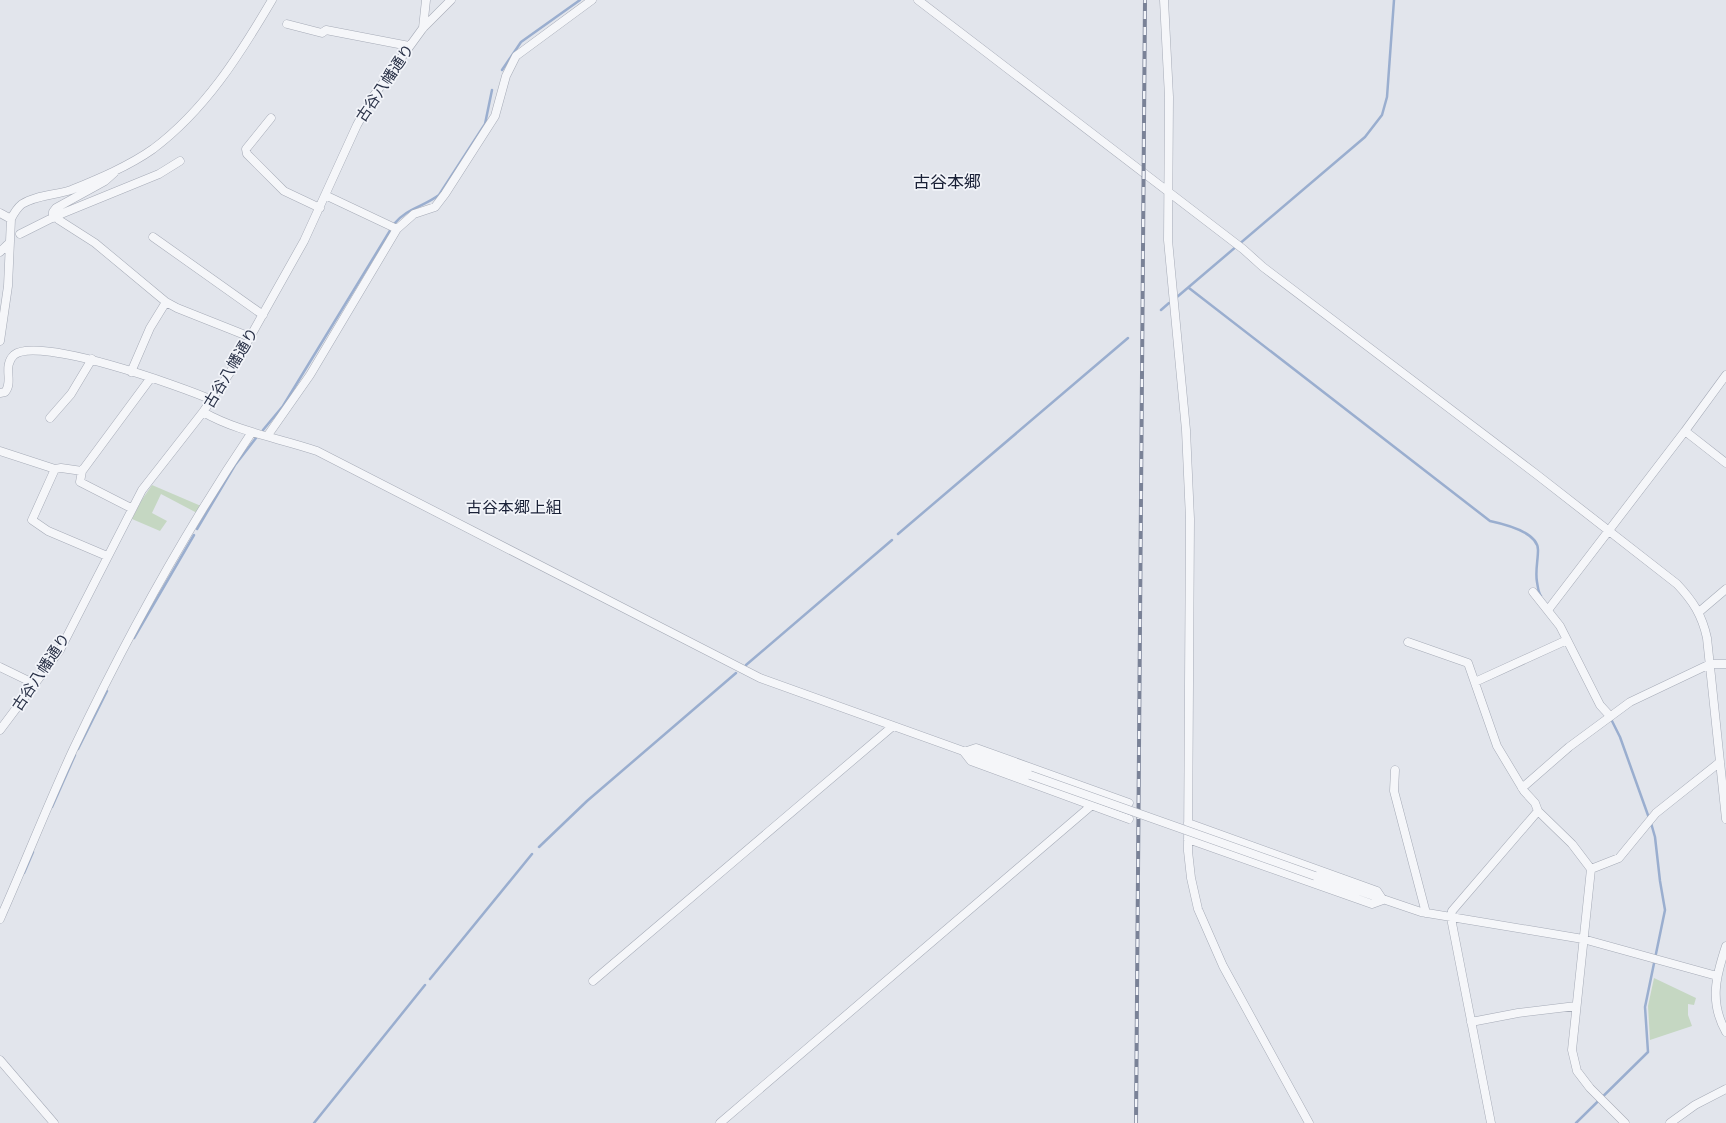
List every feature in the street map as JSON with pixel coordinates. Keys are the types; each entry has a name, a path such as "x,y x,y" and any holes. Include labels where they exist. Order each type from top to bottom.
{"street":[{"path":"2,306 8,286 11,218 15,210 26,202 71,190 118,168 152,149 178,129 196,110 229,69 272,0"},
{"path":"423,28 426,0"},
{"name":"古谷八幡通り","path":"0,730 60,650 131,508 145,485 212,400 250,337 304,241 357,124 372,98 423,28 451,0"},
{"path":"268,435 310,375 397,229 414,214 435,207 458,176 495,116 506,76 516,56 592,0"},
{"path":"918,0 1243,249 1263,267 1524,465 1677,584 1690,598 1699,612 1707,638 1726,819"},
{"path":"1164,0 1169,97 1168,240 1186,430 1190,519 1188,839 1191,878 1198,909 1223,966 1309,1123"},
{"path":"287,24 322,33 326,30 409,46"},
{"path":"271,118 246,149 247,154 284,191 320,208"},
{"path":"20,234 54,217 159,174 180,162"},
{"path":"54,217 53,212 56,208 105,181 118,168"},
{"path":"325,195 397,229"},
{"path":"0,213 11,218"},
{"path":"54,217 109,253 166,302 183,311 250,337"},
{"path":"153,237 262,315"},
{"path":"0,252 7,245"},
{"path":"0,294 2,306 0,341"},
{"path":"131,372 150,328 166,302"},
{"path":"0,393 6,392 8,388 8,362 12,357 20,352 52,352 92,359 190,391 212,400"},
{"path":"50,418 71,394 92,359"},
{"path":"1548,610 1609,532 1726,375"},
{"path":"131,508 80,482 82,471 150,379"},
{"path":"203,412 229,426 268,435 317,451 755,676 964,752 1383,900 1426,913 1450,918 1583,939 1717,976"},
{"path":"1685,431 1726,463"},
{"path":"0,919 73,751 129,637 189,530 252,432"},
{"path":"0,451 54,469 61,468 82,471"},
{"path":"54,469 32,520 48,531 107,556"},
{"path":"1699,612 1726,589"},
{"path":"1533,592 1560,626 1600,705 1610,716"},
{"path":"1475,682 1567,640"},
{"path":"1408,642 1468,663 1497,746 1522,788 1535,803 1538,811 1572,844 1591,868 1572,1050 1577,1071 1590,1088 1625,1123"},
{"path":"1522,788 1569,747 1630,702 1710,664 1726,664"},
{"path":"0,667 35,684"},
{"path":"593,981 893,726"},
{"path":"964,752 976,748 1129,803"},
{"path":"964,752 972,761 1130,819"},
{"path":"1591,868 1619,858 1656,813 1720,762"},
{"path":"1395,770 1394,791 1426,913"},
{"path":"720,1123 1092,805"},
{"path":"1491,1123 1450,918 1455,908 1538,811"},
{"path":"1188,823 1377,891 1383,900"},
{"path":"1188,839 1372,904 1383,900"},
{"path":"1726,946 1717,976 1715,992 1716,1008 1726,1032"},
{"path":"1471,1022 1518,1012 1576,1006"},
{"path":"0,1060 54,1123"},
{"path":"1670,1123 1696,1105 1726,1089"}],"green space":[{"path":"152,485 201,506 197,513 161,494 152,513 167,521 160,531 132,519 141,501"},
{"path":"1654,978 1696,998 1694,1005 1688,1004 1688,1015 1692,1026 1650,1040 1648,1006"}],"waterway":[{"path":"502,70 521,42 580,0"},
{"path":"1177,297 1365,137 1382,115 1387,97 1394,0"},
{"path":"394,224 404,214 439,195 485,124 492,90"},
{"path":"263,430 283,406 391,229"},
{"path":"1189,288 1490,521 1519,530 1532,538 1537,544 1538,550 1536,578 1541,596"},
{"path":"1161,310 1169,303"},
{"path":"898,534 1128,338"},
{"path":"197,529 235,465 256,438"},
{"path":"134,638 194,535"},
{"path":"746,665 892,540"},
{"path":"539,847 587,801 736,673"},
{"path":"78,749 107,691"},
{"path":"1611,719 1620,737 1649,818"},
{"path":"52,807 75,755"},
{"path":"1576,1123 1648,1052 1645,1007 1665,910 1655,837 1651,823"},
{"path":"24,873 33,852"},
{"path":"430,979 532,854"},
{"path":"314,1123 425,985"}],"railway":[{"path":"1136,1123 1145,0"}],"district":[{"name":"古谷本郷","path":"947,182"},
{"name":"古谷本郷上組","path":"514,507"}]}
